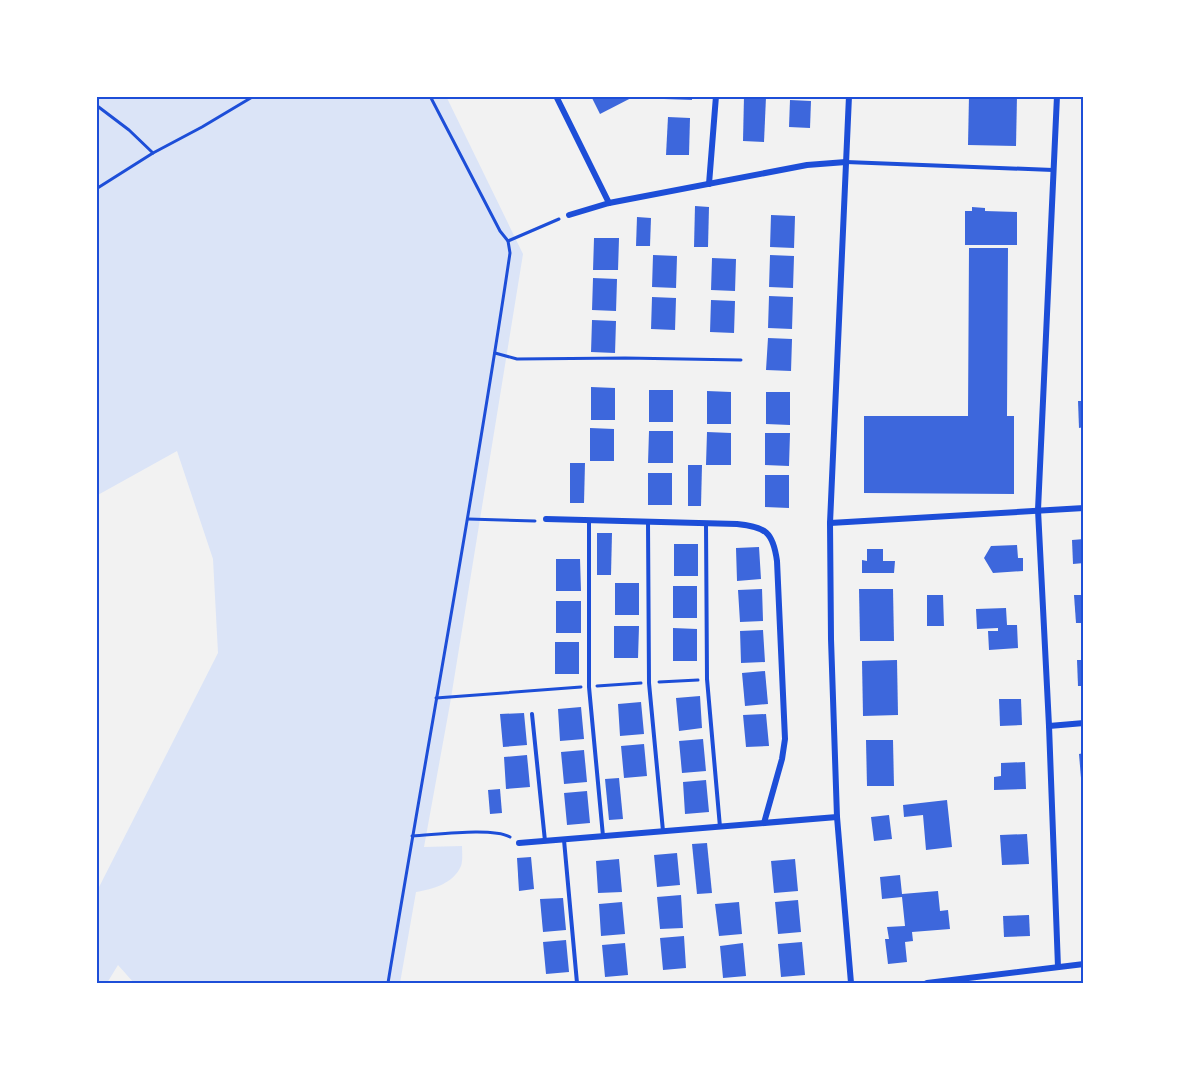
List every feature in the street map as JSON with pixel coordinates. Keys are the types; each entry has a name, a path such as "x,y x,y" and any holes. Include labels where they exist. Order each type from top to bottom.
{"street":[{"path":"556,96 609,203"},
{"path":"709,184 716,96"},
{"path":"849,96 830,523 837,817 851,983"},
{"path":"1057,96 1038,510 1058,967"},
{"path":"570,215 609,203 807,165 846,162"},
{"path":"830,523 1084,508"},
{"path":"546,519 737,524 758,527 770,536 776,550 778,573 785,739 783,759 764,823"},
{"path":"1049,726 1084,723"},
{"path":"519,843 837,817"},
{"path":"927,983 1084,964"}],"lane":[{"path":"846,162 1054,170"},
{"path":"590,520 589,687 603,836"},
{"path":"648,522 649,683 663,831"},
{"path":"706,523 707,679 720,827"},
{"path":"532,714 545,841"},
{"path":"564,839 577,983"}],"path":[{"path":"96,189 153,153 254,96"},
{"path":"388,983 468,519 510,253 508,241 500,231 430,96"},
{"path":"96,105 129,130 153,153"},
{"path":"508,241 570,215"},
{"path":"495,353 517,359 741,360"},
{"path":"468,519 531,521 546,519"},
{"path":"436,698 707,679"},
{"path":"412,836 489,832 502,834 519,843"}],"shaded area":[{"path":"96,96 446,96 523,254 450,704 424,847 462,846 462,864 448,881 416,892 400,983 134,983 118,965 107,983 96,983 96,893 218,653 213,559 177,451 96,496"}],"building":[{"path":"591,96 635,96 600,114"},
{"path":"664,96 692,96 692,100 664,99"},
{"path":"744,96 766,97 764,142 743,141"},
{"path":"969,96 1017,96 1016,146 968,145"},
{"path":"790,100 811,101 810,128 789,127"},
{"path":"668,117 690,118 689,155 666,155"},
{"path":"695,206 709,207 708,247 694,247"},
{"path":"972,207 985,208 985,211 1017,212 1017,245 965,245 965,211 972,211"},
{"path":"771,215 795,216 794,248 770,247"},
{"path":"637,217 651,218 650,246 636,246"},
{"path":"594,238 619,238 618,270 593,270"},
{"path":"969,248 1008,248 1007,416 1014,416 1014,494 864,493 864,416 968,416"},
{"path":"653,255 677,256 676,288 652,287"},
{"path":"770,255 794,256 793,288 769,287"},
{"path":"712,258 736,259 735,291 711,290"},
{"path":"593,278 617,279 616,311 592,310"},
{"path":"769,296 793,297 792,329 768,328"},
{"path":"652,297 676,298 675,330 651,329"},
{"path":"711,300 735,301 734,333 710,332"},
{"path":"592,320 616,321 615,353 591,352"},
{"path":"768,338 792,339 791,371 766,370"},
{"path":"591,387 615,388 615,420 591,420"},
{"path":"649,390 673,390 673,422 649,422"},
{"path":"707,391 731,392 731,424 707,424"},
{"path":"766,392 790,392 790,425 766,424"},
{"path":"1078,401 1084,401 1084,427 1079,428"},
{"path":"590,428 614,429 614,461 590,461"},
{"path":"649,431 673,431 673,463 648,463"},
{"path":"707,432 731,433 731,465 706,465"},
{"path":"765,433 790,433 789,466 765,465"},
{"path":"570,463 585,463 584,503 570,503"},
{"path":"688,465 702,465 701,506 688,506"},
{"path":"648,473 672,473 672,505 648,505"},
{"path":"765,475 789,475 789,508 765,507"},
{"path":"597,533 612,533 611,575 597,575"},
{"path":"1084,539 1084,563 1073,564 1072,540"},
{"path":"674,544 698,544 698,576 674,576"},
{"path":"1017,545 1018,558 1023,558 1023,571 993,573 984,558 991,546"},
{"path":"759,547 761,579 737,581 736,548"},
{"path":"867,549 883,549 883,561 895,561 894,573 862,573 862,560 867,561"},
{"path":"556,559 580,559 581,591 556,591"},
{"path":"615,583 639,583 639,615 615,615"},
{"path":"673,586 697,586 697,618 673,618"},
{"path":"762,589 763,621 740,622 738,590"},
{"path":"859,589 893,589 894,641 860,641"},
{"path":"927,595 943,595 944,626 927,626"},
{"path":"1074,595 1084,595 1084,623 1076,623"},
{"path":"556,601 581,601 581,633 556,633"},
{"path":"1006,608 1007,625 1017,625 1018,648 989,650 988,631 998,631 998,628 977,629 976,609"},
{"path":"614,626 639,626 638,658 614,658"},
{"path":"673,628 697,629 697,661 673,661"},
{"path":"763,630 765,662 741,663 740,631"},
{"path":"555,642 579,642 579,674 555,674"},
{"path":"897,660 898,715 863,716 862,661"},
{"path":"1077,660 1084,660 1084,686 1078,686"},
{"path":"765,671 768,704 745,706 742,673"},
{"path":"700,696 702,728 679,731 676,698"},
{"path":"999,699 1021,699 1022,725 1000,726"},
{"path":"641,702 644,734 620,736 618,704"},
{"path":"581,707 584,739 560,741 558,709"},
{"path":"524,713 527,745 503,747 500,714"},
{"path":"766,714 769,746 746,747 743,715"},
{"path":"703,739 706,771 682,773 679,741"},
{"path":"866,740 893,740 894,786 867,786"},
{"path":"644,744 647,776 624,778 621,746"},
{"path":"584,750 587,782 564,784 561,752"},
{"path":"1084,753 1084,778 1081,778 1079,754"},
{"path":"527,755 530,787 506,789 504,757"},
{"path":"1025,762 1026,789 994,790 994,777 1001,776 1001,763"},
{"path":"619,778 623,819 609,820 605,779"},
{"path":"706,780 709,812 685,814 683,782"},
{"path":"500,789 502,813 490,814 488,790"},
{"path":"587,791 590,823 567,825 564,793"},
{"path":"947,800 952,847 926,850 923,815 904,817 903,805"},
{"path":"889,815 892,839 874,841 871,817"},
{"path":"1081,828 1084,828 1084,844 1082,844"},
{"path":"1027,834 1029,864 1002,865 1000,835"},
{"path":"707,843 712,893 697,894 692,844"},
{"path":"677,853 680,885 657,887 654,855"},
{"path":"531,857 534,889 519,891 517,858"},
{"path":"619,859 622,892 598,893 596,861"},
{"path":"795,859 798,891 774,893 771,861"},
{"path":"900,875 902,894 938,891 940,911 948,910 950,929 912,932 913,941 905,942 907,962 888,964 885,939 889,939 887,927 905,926 902,897 882,899 880,877"},
{"path":"681,895 683,928 660,929 657,897"},
{"path":"563,898 566,930 543,932 540,899"},
{"path":"798,900 801,932 778,934 775,902"},
{"path":"622,902 625,934 601,936 599,904"},
{"path":"739,902 742,934 719,936 715,904"},
{"path":"1029,915 1030,936 1004,937 1003,916"},
{"path":"684,936 686,968 663,970 660,938"},
{"path":"566,940 569,972 546,974 543,942"},
{"path":"802,942 805,975 781,977 778,944"},
{"path":"625,943 628,975 605,977 602,945"},
{"path":"743,943 746,976 723,978 720,946"}]}
